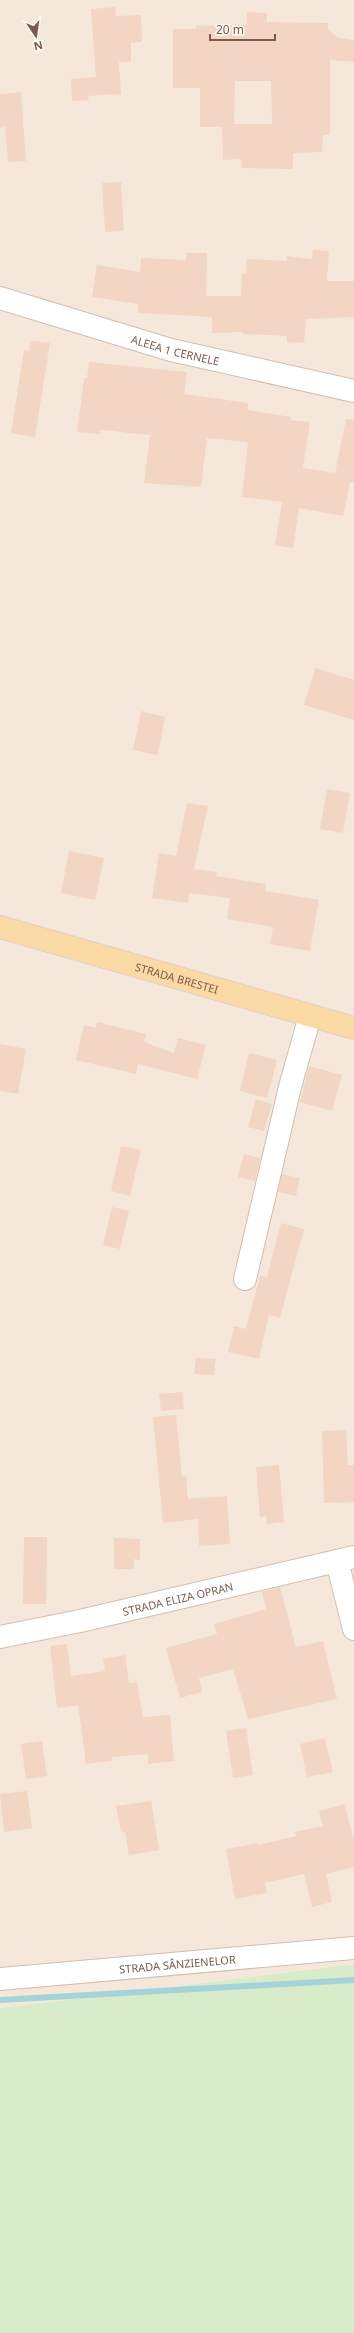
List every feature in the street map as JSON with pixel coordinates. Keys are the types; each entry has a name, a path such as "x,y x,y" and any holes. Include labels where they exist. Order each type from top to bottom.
{"main road":[{"name":"STRADA BRESTEI","path":"0,927 354,1028"}],"street":[{"name":"ALEEA 1 CERNELE","path":"0,298 171,350 354,391"},
{"path":"245,1279 290,1087 310,1016"},
{"path":"346,1559 354,1629"},
{"name":"STRADA ELIZA OPRAN","path":"0,1636 80,1621 346,1559"},
{"name":"STRADA SÂNZIENELOR","path":"0,1979 354,1948"}],"shaded area":[{"path":"0,0 354,0 354,1964 0,2008"}],"green space":[{"path":"354,1964 354,2333 0,2333 0,2008"}],"building":[{"path":"115,7 116,16 141,15 142,42 131,43 131,62 119,62 121,94 88,96 89,100 72,101 71,79 96,77 91,9"},
{"path":"247,12 267,13 267,22 328,23 328,29 338,38 354,40 354,62 330,60 330,135 323,135 322,152 293,153 293,169 242,168 241,159 223,160 222,127 200,127 200,88 173,88 173,29 196,29 196,26 247,25","holes":["235,81 271,81 272,124 234,124"]},
{"path":"21,92 26,161 8,162 5,127 0,128 0,94"},
{"path":"121,182 124,231 105,232 102,183"},
{"path":"313,250 329,251 327,281 354,281 354,317 306,319 304,343 287,342 287,336 243,334 243,332 212,333 212,317 138,313 138,304 92,297 97,265 140,272 141,258 186,260 186,253 207,253 206,296 241,296 242,273 246,274 247,259 287,261 287,256 312,259"},
{"path":"31,341 50,343 35,437 11,433 24,350 29,351"},
{"path":"89,362 187,372 184,394 248,403 248,410 291,417 290,420 310,422 303,468 335,473 346,419 354,420 354,482 350,482 343,516 299,508 293,548 275,545 282,502 242,497 248,442 207,438 201,487 144,483 150,435 101,430 100,434 77,432 84,378 87,378"},
{"path":"315,668 354,680 354,720 304,705"},
{"path":"141,711 165,717 158,755 133,750"},
{"path":"327,789 350,793 343,833 320,829"},
{"path":"187,803 208,806 194,869 217,872 216,876 266,884 265,891 319,900 310,951 270,944 273,927 227,919 230,898 189,893 188,903 152,898 159,853 176,856"},
{"path":"69,851 104,858 95,900 61,893"},
{"path":"97,1022 146,1034 144,1042 174,1053 178,1038 206,1045 197,1079 138,1064 136,1074 76,1060 84,1025 96,1028"},
{"path":"0,1044 26,1049 18,1094 0,1091"},
{"path":"249,1053 277,1060 267,1098 240,1091"},
{"path":"309,1066 342,1075 332,1111 300,1102"},
{"path":"256,1099 272,1104 264,1131 248,1127"},
{"path":"121,1146 141,1150 130,1196 111,1191"},
{"path":"244,1154 260,1158 255,1181 238,1177"},
{"path":"282,1174 300,1178 296,1196 278,1192"},
{"path":"112,1207 129,1211 120,1249 103,1245"},
{"path":"281,1223 304,1229 280,1318 269,1315 259,1359 228,1352 234,1326 246,1329 260,1276 267,1277"},
{"path":"196,1358 216,1359 214,1375 194,1374"},
{"path":"182,1392 184,1409 161,1411 159,1394"},
{"path":"176,1415 182,1476 186,1476 188,1499 227,1496 230,1544 199,1546 198,1519 163,1523 153,1417"},
{"path":"346,1430 348,1465 354,1465 354,1502 324,1503 322,1431"},
{"path":"279,1465 284,1522 267,1524 266,1516 260,1517 256,1467"},
{"path":"24,1537 47,1537 46,1604 23,1604"},
{"path":"114,1538 140,1539 140,1560 134,1559 134,1569 114,1569"},
{"path":"280,1587 296,1647 323,1641 337,1699 248,1719 233,1669 199,1678 202,1692 180,1698 166,1648 217,1634 214,1624 266,1609 262,1592"},
{"path":"67,1644 71,1676 105,1671 103,1659 125,1655 129,1683 137,1682 143,1717 170,1715 174,1761 148,1764 148,1754 112,1757 112,1761 86,1764 78,1705 57,1708 50,1646"},
{"path":"246,1728 253,1775 233,1778 226,1731"},
{"path":"325,1738 333,1772 307,1777 300,1744"},
{"path":"42,1741 47,1776 26,1779 21,1744"},
{"path":"27,1791 32,1828 4,1832 0,1794"},
{"path":"151,1801 159,1850 129,1855 125,1832 121,1832 116,1806"},
{"path":"344,1804 354,1840 354,1867 326,1874 332,1902 312,1907 304,1874 265,1883 267,1893 235,1899 226,1849 258,1843 258,1845 296,1836 295,1832 323,1826 319,1811"}],"waterway":[{"path":"0,2000 354,1980"}]}
